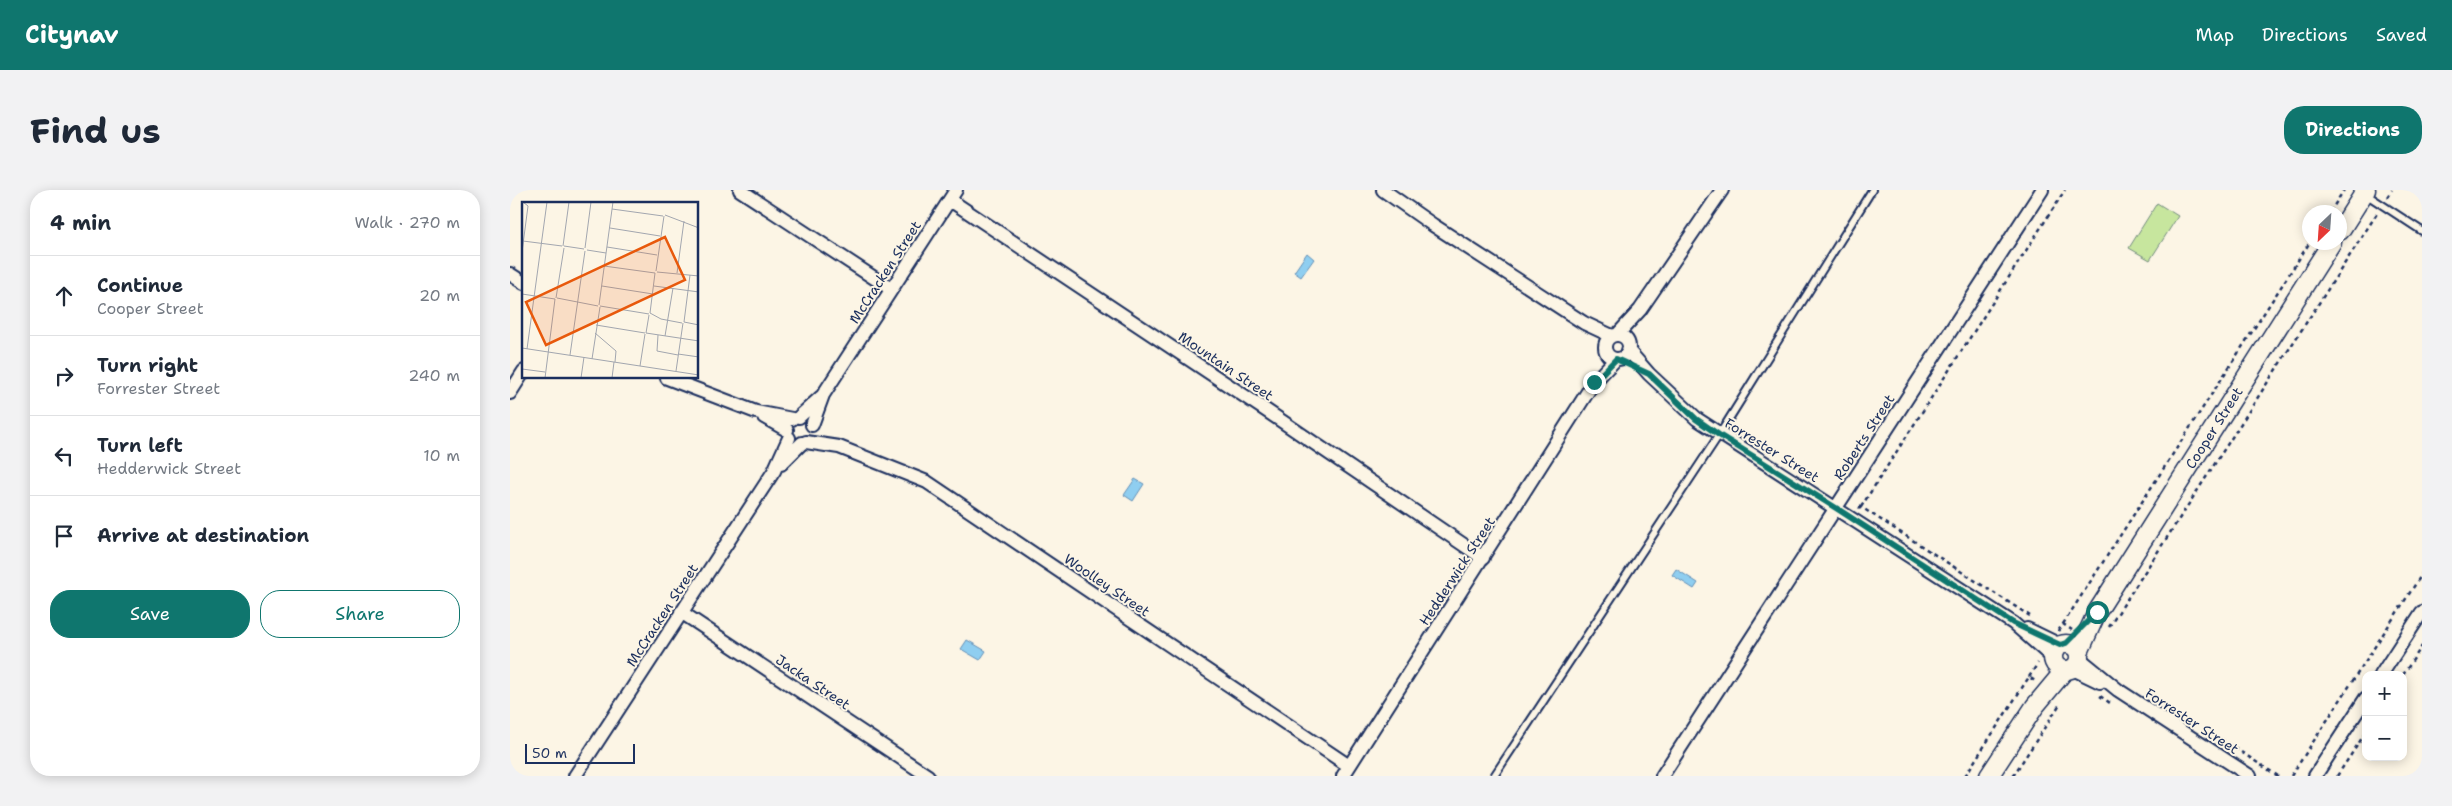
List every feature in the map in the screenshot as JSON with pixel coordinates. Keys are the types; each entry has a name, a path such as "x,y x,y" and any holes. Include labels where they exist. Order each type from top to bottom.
{"street":[{"path":"740,190 891,289"},
{"name":"Forrester Street","path":"1382,190 1432,225 1584,323 1649,374 1696,419 1719,435 1836,508 2250,776"},
{"name":"Hedderwick Street","path":"1346,771 1484,558 1616,347 1722,190"},
{"name":"Roberts Street","path":"1662,776 2042,190"},
{"path":"2347,220 2365,192"},
{"name":"McCracken Street","path":"575,776 774,471 792,426 822,395 953,195"},
{"name":"Mountain Street","path":"953,195 1484,558"},
{"name":"Cooper Street","path":"1989,776 2097,612 2327,250"},
{"path":"510,274 522,282"},
{"path":"510,393 522,374"},
{"path":"670,379 792,426 806,419 812,427 811,436 804,442 795,442 792,426"},
{"name":"McCracken Street","path":"812,427 822,395"},
{"name":"Woolley Street","path":"812,427 839,447"},
{"name":"McCracken Street","path":"774,471 804,442"},
{"name":"Woolley Street","path":"804,442 839,447 927,482 1346,771"},
{"name":"Jacka Street","path":"681,612 928,776"},
{"path":"2384,671 2422,612"},
{"path":"2315,776 2362,704"}],"lane":[{"path":"1494,776 1719,435 1872,190"},
{"path":"2365,192 2422,231"}],"path":[{"path":"1861,507 2066,190"},
{"path":"2334,205 2344,190"},
{"path":"2105,633 2392,190"},
{"path":"2063,624 2305,250"},
{"path":"2291,776 2422,574"},
{"path":"2406,671 2422,646"},
{"path":"2337,776 2362,738"}],"green space":[{"path":"2157,203 2178,216 2150,260 2129,248"}],"water":[{"path":"1307,253 1314,259 1301,277 1294,272"},
{"path":"1135,479 1144,484 1133,501 1124,495"},
{"path":"1676,569 1698,583 1694,589 1672,575"},
{"path":"967,640 986,651 980,660 961,649"}],"route":[{"path":"1594,382 1616,359 1620,358 1649,374 1696,419 1719,435 1836,508 2013,623 2060,645 2066,643 2097,612"}]}
